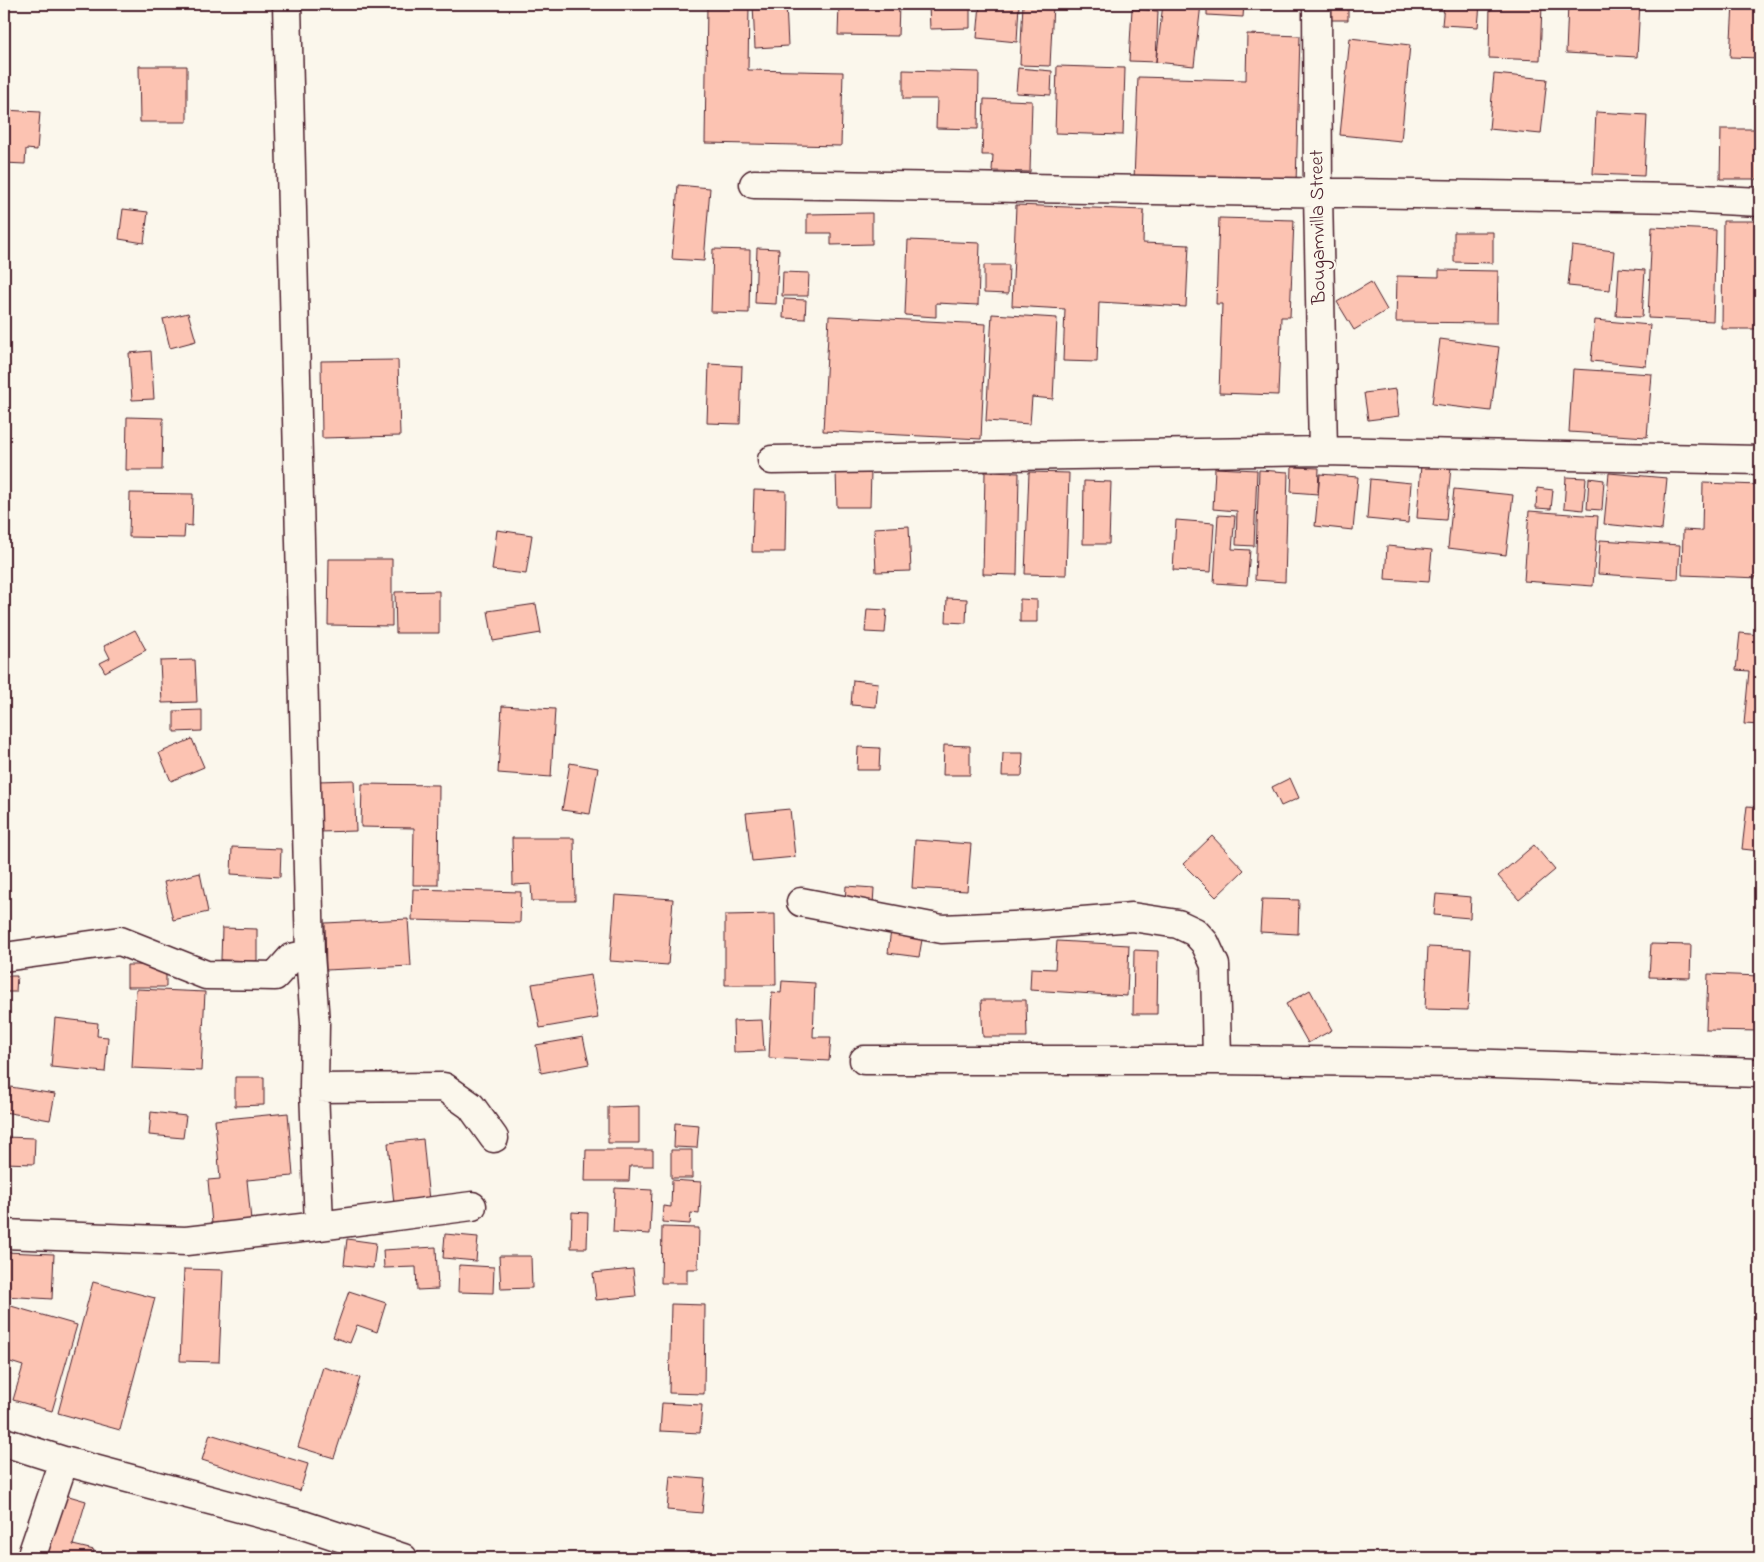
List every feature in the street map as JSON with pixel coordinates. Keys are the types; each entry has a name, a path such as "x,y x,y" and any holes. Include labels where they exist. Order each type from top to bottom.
{"street":[{"path":"287,4 310,954 315,1023 314,1088 319,1226"},
{"name":"Bougamvilla Street","path":"1317,4 1318,193 1323,450"},
{"path":"754,184 1682,198 1760,202"},
{"path":"772,460 1323,450 1760,460"},
{"path":"801,902 942,929 1033,925 1132,917 1178,924 1196,932 1206,943 1215,965 1217,1060"},
{"path":"4,957 120,941 206,975 275,976 291,958 310,954"},
{"path":"864,1060 1217,1060 1465,1063 1760,1073"},
{"path":"314,1088 444,1087 471,1106 494,1138"},
{"path":"4,1234 186,1240 319,1226 472,1206"},
{"path":"4,1442 64,1461 302,1525 403,1558"},
{"path":"31,1558 64,1461"}],"building":[{"path":"707,4 749,5 748,70 843,72 841,146 705,143"},
{"path":"753,4 786,4 788,46 755,48"},
{"path":"839,4 899,4 898,36 838,35"},
{"path":"929,4 970,4 970,28 930,29"},
{"path":"980,4 1019,4 1017,42 977,38"},
{"path":"1023,4 1053,4 1050,66 1020,65"},
{"path":"1058,4 1077,4 1077,7 1058,6"},
{"path":"1163,4 1201,4 1194,66 1156,62"},
{"path":"1207,4 1244,4 1243,17 1207,15"},
{"path":"1330,4 1348,4 1348,20 1330,20"},
{"path":"1444,4 1480,4 1478,27 1442,25"},
{"path":"1490,4 1542,4 1540,60 1489,58"},
{"path":"1568,4 1640,4 1637,57 1566,53"},
{"path":"1733,4 1760,4 1760,58 1730,57"},
{"path":"1132,9 1158,11 1156,62 1129,61"},
{"path":"1247,34 1300,36 1296,185 1134,180 1138,77 1246,80"},
{"path":"1350,38 1410,45 1401,141 1340,135"},
{"path":"139,66 187,66 187,122 140,122"},
{"path":"1057,66 1125,68 1123,135 1055,133"},
{"path":"1018,68 1052,71 1051,95 1016,93"},
{"path":"903,70 979,72 978,129 936,128 937,99 903,99"},
{"path":"1494,74 1547,79 1541,134 1489,129"},
{"path":"984,99 1032,101 1030,172 992,171 993,155 982,155"},
{"path":"4,110 40,112 37,150 26,149 25,164 4,163"},
{"path":"1596,112 1647,115 1644,176 1593,174"},
{"path":"1721,129 1760,129 1760,179 1720,179"},
{"path":"678,185 710,188 704,261 672,259"},
{"path":"1016,205 1144,210 1143,243 1189,245 1186,307 1099,302 1097,362 1063,361 1065,309 1012,306"},
{"path":"123,209 148,212 144,243 119,239"},
{"path":"872,213 872,244 831,245 831,233 807,233 807,214"},
{"path":"1219,218 1294,220 1290,317 1281,317 1278,395 1219,393 1222,304 1216,304"},
{"path":"1723,221 1760,221 1760,329 1722,329"},
{"path":"1652,227 1716,230 1713,321 1648,318"},
{"path":"1454,232 1493,232 1493,263 1454,262"},
{"path":"908,240 980,243 978,305 936,303 936,317 905,315"},
{"path":"1572,246 1614,251 1610,290 1568,286"},
{"path":"757,248 779,249 776,304 755,303"},
{"path":"713,249 750,250 749,313 711,312"},
{"path":"984,265 1009,265 1008,294 984,293"},
{"path":"1619,268 1645,270 1642,317 1616,316"},
{"path":"1439,270 1498,271 1497,323 1396,322 1397,276 1439,277"},
{"path":"783,272 809,273 808,296 782,296"},
{"path":"1371,282 1387,310 1354,330 1337,302"},
{"path":"784,299 806,300 805,319 783,318"},
{"path":"188,313 196,341 170,348 163,319"},
{"path":"992,314 1057,318 1053,399 1032,397 1030,424 986,421"},
{"path":"829,316 986,324 981,439 823,431"},
{"path":"1595,320 1650,325 1646,366 1591,361"},
{"path":"1440,339 1499,347 1491,411 1432,404"},
{"path":"151,351 154,399 132,400 129,353"},
{"path":"398,360 400,436 322,438 321,361"},
{"path":"709,364 742,366 740,424 707,423"},
{"path":"1573,369 1652,374 1647,437 1569,432"},
{"path":"1396,389 1399,416 1368,420 1364,393"},
{"path":"127,417 163,418 162,470 126,470"},
{"path":"1421,465 1451,467 1446,520 1417,518"},
{"path":"1292,467 1319,468 1318,494 1291,492"},
{"path":"1215,468 1257,470 1254,546 1236,545 1237,511 1213,509"},
{"path":"836,470 871,471 870,507 837,507"},
{"path":"1259,470 1288,472 1285,582 1255,580"},
{"path":"985,472 1019,473 1017,575 983,574"},
{"path":"1029,472 1069,473 1066,575 1025,574"},
{"path":"1609,473 1667,478 1662,530 1604,524"},
{"path":"1320,474 1358,477 1353,530 1315,526"},
{"path":"1566,477 1586,478 1583,510 1564,508"},
{"path":"1589,478 1604,480 1602,510 1587,509"},
{"path":"1370,479 1411,483 1408,523 1367,519"},
{"path":"1084,481 1111,482 1109,544 1083,544"},
{"path":"1703,483 1760,485 1760,578 1682,575 1683,530 1702,531"},
{"path":"1537,488 1553,490 1551,509 1536,508"},
{"path":"1454,489 1513,495 1506,555 1448,548"},
{"path":"754,490 786,491 785,552 752,552"},
{"path":"130,493 193,494 192,526 185,525 184,538 129,537"},
{"path":"1529,511 1598,516 1593,586 1524,581"},
{"path":"1218,515 1235,516 1232,549 1250,550 1247,585 1214,583"},
{"path":"1176,520 1214,523 1211,572 1173,570"},
{"path":"909,526 911,571 876,572 874,528"},
{"path":"497,530 532,535 526,574 492,570"},
{"path":"1600,540 1680,545 1678,579 1598,574"},
{"path":"1387,546 1432,550 1429,582 1385,579"},
{"path":"329,559 392,559 392,626 328,625"},
{"path":"439,591 439,633 396,633 395,592"},
{"path":"947,598 967,599 966,623 946,622"},
{"path":"1020,599 1037,600 1037,622 1020,622"},
{"path":"536,604 541,633 493,641 488,611"},
{"path":"867,609 887,610 885,633 865,632"},
{"path":"135,630 146,650 105,672 100,663 110,658 104,646"},
{"path":"1740,633 1760,635 1760,725 1744,724 1749,671 1736,670"},
{"path":"195,660 197,702 162,703 160,661"},
{"path":"853,680 878,683 876,707 851,705"},
{"path":"502,706 555,709 551,777 498,773"},
{"path":"202,710 202,731 174,732 174,711"},
{"path":"192,739 204,767 171,781 159,753"},
{"path":"944,745 970,746 970,775 943,775"},
{"path":"858,747 880,748 879,770 857,770"},
{"path":"1003,753 1023,753 1022,776 1002,776"},
{"path":"570,763 598,768 590,814 562,810"},
{"path":"1290,778 1299,798 1281,806 1272,787"},
{"path":"354,780 356,831 318,832 317,781"},
{"path":"362,784 439,785 438,885 413,885 414,828 361,827"},
{"path":"1747,806 1760,807 1760,851 1742,849"},
{"path":"790,809 795,857 752,861 746,813"},
{"path":"1212,836 1244,870 1216,897 1183,864"},
{"path":"512,838 574,838 575,901 532,901 531,884 513,885"},
{"path":"915,840 971,844 967,891 912,888"},
{"path":"1534,845 1555,870 1519,900 1498,876"},
{"path":"232,847 281,849 280,877 231,874"},
{"path":"200,873 208,912 173,920 164,882"},
{"path":"846,886 874,888 873,905 845,903"},
{"path":"413,889 521,892 520,923 412,920"},
{"path":"1436,894 1471,897 1470,918 1434,915"},
{"path":"615,895 673,899 668,965 610,961"},
{"path":"1262,899 1299,900 1298,934 1260,932"},
{"path":"775,914 776,985 725,985 725,915"},
{"path":"408,919 411,966 326,970 325,923"},
{"path":"222,928 257,929 257,961 221,960"},
{"path":"891,930 923,934 919,957 888,953"},
{"path":"1057,941 1129,945 1127,996 1030,990 1031,968 1055,969"},
{"path":"1651,944 1691,945 1690,978 1649,977"},
{"path":"1428,947 1471,949 1468,1010 1425,1009"},
{"path":"1134,950 1158,951 1157,1014 1133,1014"},
{"path":"127,965 166,965 166,987 127,987"},
{"path":"1708,974 1760,976 1760,1031 1706,1030"},
{"path":"591,975 598,1018 540,1028 532,984"},
{"path":"4,976 17,976 16,992 4,992"},
{"path":"782,981 815,983 813,1037 831,1037 829,1061 769,1058 772,992 781,993"},
{"path":"136,989 205,992 201,1071 132,1068"},
{"path":"1310,990 1332,1030 1308,1043 1286,1004"},
{"path":"981,1000 1026,1000 1027,1037 983,1037"},
{"path":"55,1018 98,1023 97,1036 108,1037 105,1072 51,1067"},
{"path":"762,1020 764,1051 734,1052 733,1021"},
{"path":"583,1037 589,1064 541,1073 536,1045"},
{"path":"235,1077 264,1077 264,1105 235,1106"},
{"path":"4,1086 55,1094 50,1120 4,1112"},
{"path":"639,1106 639,1143 608,1143 608,1107"},
{"path":"151,1112 186,1116 183,1138 149,1135"},
{"path":"288,1113 293,1176 247,1180 251,1220 212,1224 208,1180 220,1179 215,1120"},
{"path":"675,1123 699,1125 697,1148 674,1147"},
{"path":"4,1137 35,1138 34,1164 4,1163"},
{"path":"423,1139 429,1201 394,1204 388,1143"},
{"path":"586,1150 653,1150 653,1166 630,1166 629,1181 585,1181"},
{"path":"671,1150 692,1150 692,1178 671,1178"},
{"path":"672,1180 701,1182 699,1214 691,1213 690,1224 662,1222 663,1206 671,1207"},
{"path":"615,1188 652,1190 650,1234 613,1232"},
{"path":"572,1212 588,1213 587,1248 571,1248"},
{"path":"662,1227 699,1228 698,1269 687,1269 687,1283 661,1283"},
{"path":"445,1234 478,1237 476,1261 443,1258"},
{"path":"347,1239 376,1243 373,1268 344,1265"},
{"path":"436,1247 438,1289 417,1290 416,1267 384,1268 383,1250"},
{"path":"4,1252 54,1254 52,1299 4,1296"},
{"path":"499,1256 531,1256 532,1288 501,1289"},
{"path":"459,1265 494,1267 493,1293 458,1292"},
{"path":"184,1269 223,1270 219,1362 180,1361"},
{"path":"633,1269 636,1296 596,1300 593,1273"},
{"path":"93,1282 155,1298 120,1430 58,1413"},
{"path":"349,1291 386,1303 377,1332 357,1325 350,1343 333,1337"},
{"path":"4,1304 77,1325 52,1411 13,1400 23,1366 4,1360"},
{"path":"671,1304 705,1305 704,1394 669,1393"},
{"path":"323,1367 360,1378 334,1458 298,1447"},
{"path":"662,1403 702,1405 700,1433 660,1431"},
{"path":"210,1434 308,1464 300,1491 202,1460"},
{"path":"670,1476 705,1479 702,1513 667,1510"},
{"path":"62,1494 86,1501 73,1545 94,1550 92,1558 44,1558"},
{"path":"687,1552 713,1555 713,1558 686,1558"}]}
